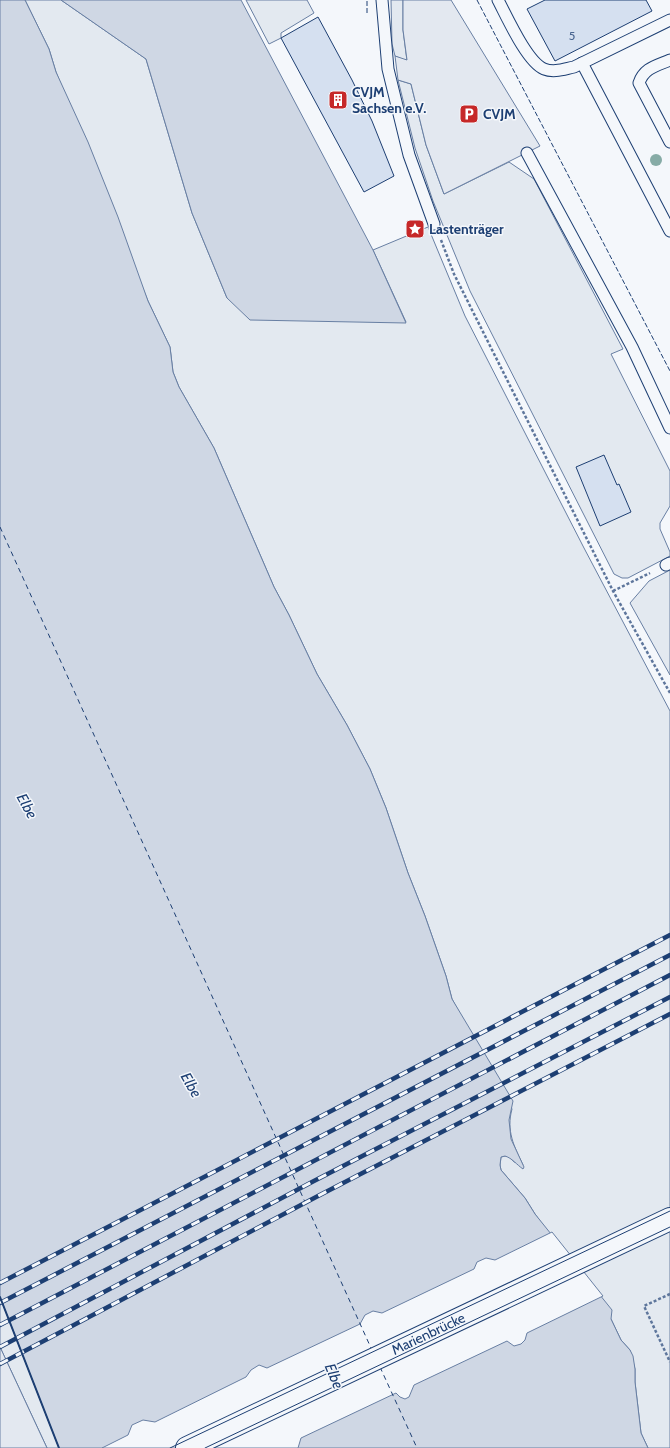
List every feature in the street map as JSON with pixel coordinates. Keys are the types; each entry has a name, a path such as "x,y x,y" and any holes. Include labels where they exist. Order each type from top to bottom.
{"main road":[{"name":"Marienbrücke","path":"187,1448 670,1219"}],"lane":[{"path":"382,0 388,69 409,155 434,224"},
{"path":"498,0 528,53 536,64 545,69 557,71 582,63 670,20"},
{"path":"670,60 650,69 642,75 639,83 670,142"},
{"path":"582,63 670,231"},
{"path":"527,153 632,346 670,428"}],"path":[{"path":"434,224 454,274 613,591 670,692"},
{"path":"613,591 668,564"},
{"path":"670,1294 644,1306 670,1362"}],"shaded area":[{"path":"25,0 61,0 146,59 192,213 227,298 406,322 373,250 428,227 465,316 584,548 670,711 670,1448 648,1448 641,1433 635,1382 635,1369 630,1350 621,1340 611,1319 525,1198 501,1170 501,1157 505,1156 509,1157 514,1162 523,1165 514,1145 510,1131 510,1117 512,1109 452,999 446,976 425,916 408,873 386,808 370,769 347,725 317,674 274,587 214,448 179,387 173,372 170,347 148,301 56,72 49,49"},
{"path":"246,0 307,0 314,13 281,33 281,38 269,44"},
{"path":"391,0 403,0 403,30 407,61 395,56 392,44"},
{"name":"CVJM","path":"403,0 451,0 540,146 444,194 426,145 411,84 398,80 395,56 407,60 403,30"},
{"path":"398,80 411,84 426,145 444,194 509,162 534,179 623,349 611,354 670,471 670,506 660,523 660,529 670,552 670,556 628,578 622,578 614,574 470,291 433,201 415,148"},
{"path":"670,570 670,675 630,603 649,581"},
{"path":"0,1297 59,1448 47,1448 0,1347"},
{"path":"0,1347 47,1448 0,1448"}],"water":[{"name":"Elbe","path":"0,0 25,0 49,49 56,72 88,142 118,217 148,301 170,347 173,372 179,387 214,448 274,587 317,674 347,725 370,769 386,808 408,873 425,916 446,976 452,999 513,1101 509,1120 511,1139 524,1167 523,1169 505,1156 501,1157 501,1170 525,1198 535,1214 612,1310 611,1319 621,1340 633,1356 641,1433 648,1448 59,1448 0,1297"},
{"path":"61,0 241,0 373,250 406,323 250,320 227,298 192,213 146,59"}],"pier":[{"path":"552,1232 603,1296 527,1333 525,1340 521,1344 514,1346 507,1341 414,1385 409,1397 405,1399 396,1393 301,1438 298,1448 102,1448 128,1435 132,1425 143,1420 155,1422 246,1377 251,1370 259,1365 267,1368 360,1324 365,1315 373,1311 382,1313 474,1269 477,1262 486,1258 495,1260"}],"building":[{"path":"545,0 646,0 652,11 555,61 527,9"},
{"name":"CVJM Sachsen e.V.","path":"318,17 372,121 394,176 364,192 281,38"},
{"path":"604,455 631,512 600,526 576,467"}],"ferry route":[{"path":"0,527 371,1348"},
{"path":"380,1367 417,1448"}],"tram line":[{"path":"170,1448 670,1211"},
{"path":"205,1448 670,1227"}],"railway":[{"path":"0,1283 670,935"},
{"path":"0,1303 670,955"},
{"path":"0,1325 670,975"},
{"path":"0,1347 312,1182 670,997"},
{"path":"0,1364 318,1196 670,1014"}],"fence":[{"path":"367,0 367,13"},
{"path":"477,0 670,371"}],"wall":[{"path":"0,1297 59,1448"}],"place":[{"name":"CVJM Sachsen e.V.","path":"338,100"},
{"name":"CVJM","path":"469,114"},
{"name":"Lastenträger","path":"415,229"}]}
